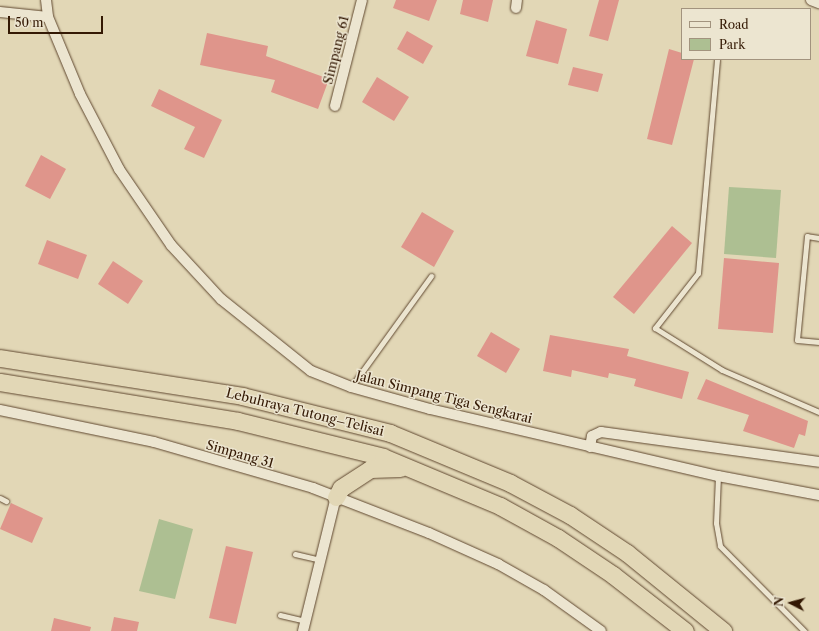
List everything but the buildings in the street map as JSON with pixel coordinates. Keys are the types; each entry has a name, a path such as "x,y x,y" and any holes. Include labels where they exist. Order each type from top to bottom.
{"highway":[{"path":"0,349 28,362"},
{"name":"Lebuhraya Tutong–Telisai","path":"0,358 242,396 310,411 390,433 454,457 570,515 633,558 723,631"},
{"name":"Lebuhraya Tutong–Telisai","path":"0,382 311,437 383,457 446,481 558,538 613,574 685,631"},
{"path":"336,497 357,476 380,466 446,481"}],"street":[{"name":"Jalan Simpang Tiga Sengkarai","path":"46,0 48,17 80,94 118,169 171,245 221,299 264,336 311,371 351,387 590,446 718,476 819,495"},
{"name":"Simpang 61","path":"335,106 362,0"},
{"path":"811,0 819,3"},
{"path":"0,12 48,17"},
{"name":"Simpang 31","path":"0,410 154,442 336,497 498,564 544,590 601,631"},
{"path":"590,446 592,436 601,432 819,462"},
{"path":"304,626 336,497"}],"lane":[{"path":"717,60 698,273 655,328 722,370 819,412"},
{"path":"819,238 807,236 797,340 819,342"},
{"path":"351,387 432,276"},
{"path":"718,476 716,523 720,546 804,631"},
{"path":"0,498 6,501"},
{"path":"295,554 321,560"},
{"path":"280,615 304,626"}],"green space":[{"path":"729,187 781,190 776,258 724,254"},
{"path":"159,519 193,529 175,599 139,591"}]}
